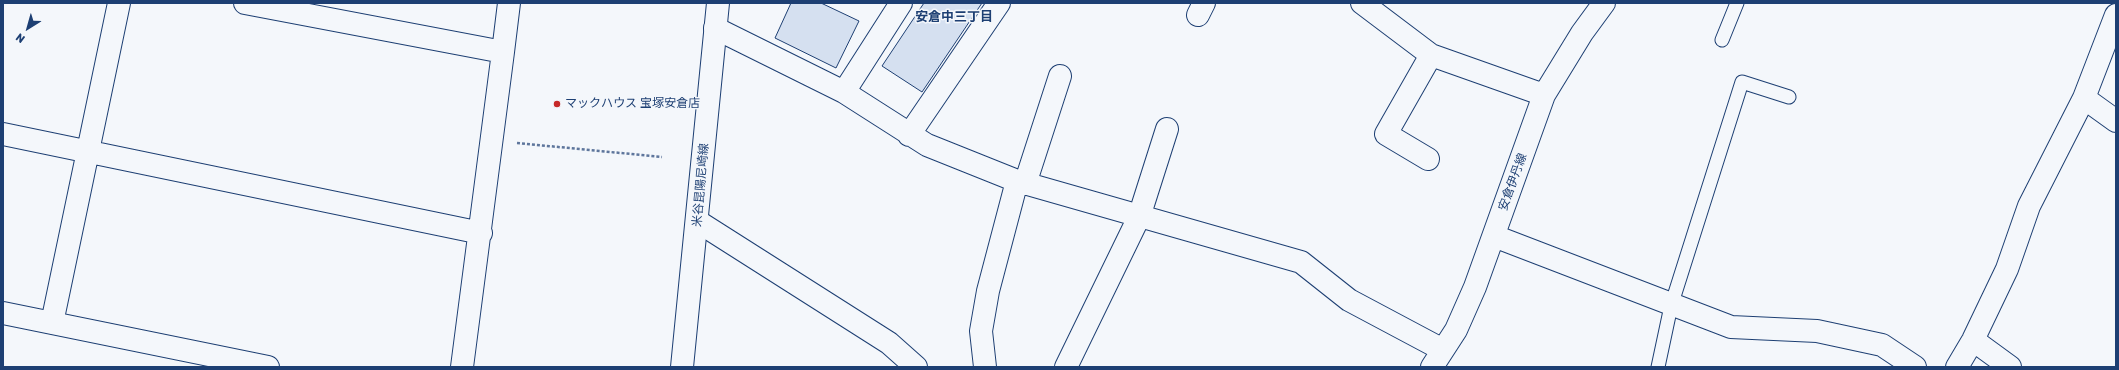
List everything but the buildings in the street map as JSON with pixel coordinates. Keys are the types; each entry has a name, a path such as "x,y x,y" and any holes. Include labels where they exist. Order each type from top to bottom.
{"street":[{"path":"52,323 119,3"},
{"path":"245,3 503,52"},
{"path":"462,367 481,233 508,3"},
{"name":"米谷昆陽尼崎線","path":"682,367 718,3"},
{"path":"844,92 901,3"},
{"path":"910,135 998,3"},
{"path":"1362,3 1431,55 1544,95"},
{"name":"安倉伊丹線","path":"1438,359 1456,330 1475,287 1544,95 1582,33 1604,3"},
{"path":"1957,367 1973,340 2007,269 2029,206 2084,98 2116,15"},
{"path":"715,28 844,92 927,145 1021,183 1301,262 1349,300 1438,359"},
{"path":"1428,159 1386,134 1431,55"},
{"path":"985,367 981,331 988,292 1021,183 1060,76"},
{"path":"2084,98 2116,122"},
{"path":"1066,367 1139,217 1167,129"},
{"path":"3,134 481,233"},
{"path":"697,222 889,343 916,367"},
{"path":"1494,236 1671,306 1731,328 1817,331 1882,345 1915,367"},
{"path":"3,313 268,367"},
{"path":"1973,340 2010,367"}],"lane":[{"path":"1722,40 1737,3"},
{"path":"1658,367 1671,306 1742,82 1789,97"}],"path":[{"path":"492,140 662,157"}],"place":[{"name":"マックハウス 宝塚安倉店","path":"557,104"}],"district":[{"name":"安倉中三丁目","path":"954,17"}]}
